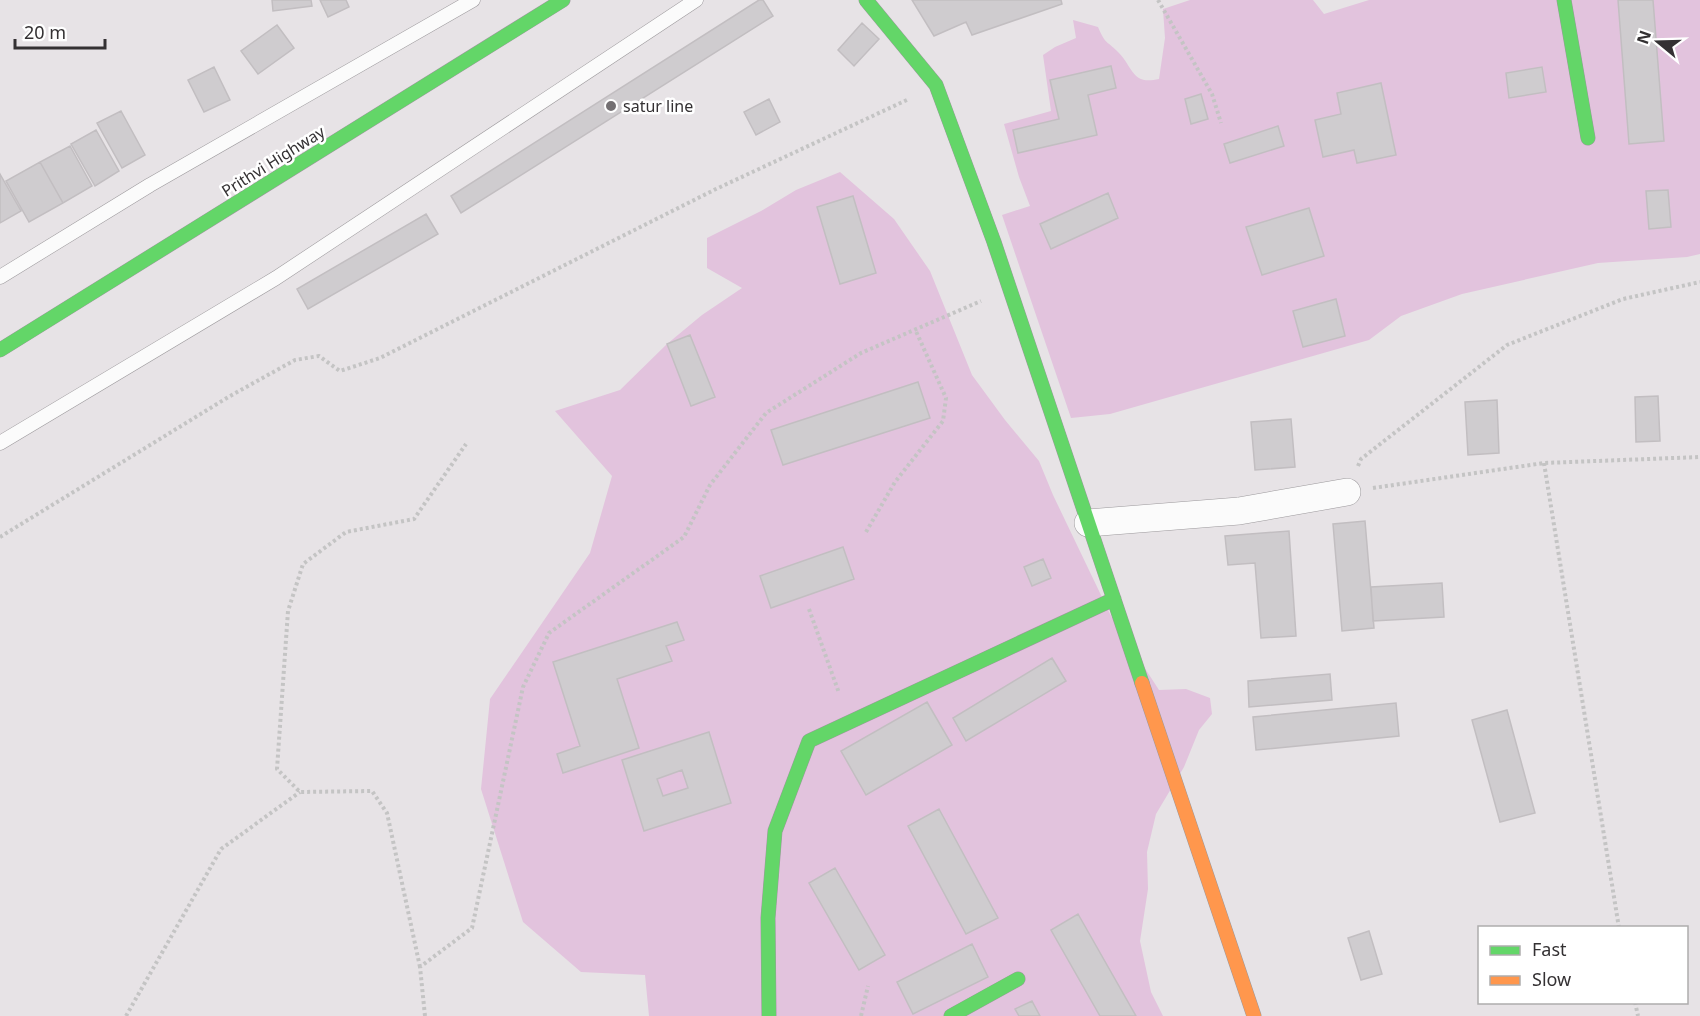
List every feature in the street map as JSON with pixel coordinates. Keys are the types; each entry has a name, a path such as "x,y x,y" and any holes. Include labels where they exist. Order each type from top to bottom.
{"main road":[{"name":"Prithvi Highway","path":"0,350 563,0"},
{"path":"866,0 936,85 1009,288 1254,1016"},
{"path":"1564,0 1588,138"},
{"path":"769,1016 768,918 776,831 809,741 1114,599"},
{"path":"951,1016 1018,979"}],"street":[{"path":"1088,524 1239,511 1347,492"}],"lane":[{"path":"0,277 150,185 473,0"},
{"path":"0,443 276,278 696,0"}],"path":[{"path":"1158,0 1212,94 1221,123"},
{"path":"0,537 230,396 295,360 319,356 340,371 380,358 716,189 882,113 936,85"},
{"path":"1347,492 1361,459 1507,345 1623,299 1700,282"},
{"path":"420,967 472,928 523,687 549,633 684,537 710,485 766,413 861,353 1009,288"},
{"path":"866,532 895,482 943,421 946,398 915,329"},
{"path":"300,792 277,769 288,611 303,564 346,532 414,519 466,444"},
{"path":"1347,492 1544,463 1700,457"},
{"path":"1544,463 1619,926"},
{"path":"809,609 850,722"},
{"path":"126,1016 221,849 300,792 372,791 387,813 420,967 425,1016"},
{"path":"861,1016 868,986"}],"shaded area":[{"path":"1190,0 1313,0 1324,14 1369,0 1700,0 1700,254 1687,257 1598,263 1462,294 1401,316 1369,340 1110,414 1071,418 1002,215 1030,206 1004,124 1051,111 1043,55 1076,38 1073,20 1098,27 1105,40 1119,53 1138,78 1159,79 1165,38 1163,9"},
{"path":"840,172 894,219 930,271 972,375 1039,461 1111,616 1159,690 1186,689 1210,698 1212,714 1199,730 1184,767 1156,814 1147,852 1148,889 1140,941 1151,992 1163,1016 649,1016 645,975 581,972 523,922 481,789 490,699 590,553 612,476 555,411 620,390 667,344 702,315 742,288 707,268 707,238 761,211 796,190"}],"building":[{"path":"272,0 311,0 312,6 273,11"},
{"path":"320,0 346,0 349,7 328,17"},
{"name":"satur line","path":"759,0 763,0 773,16 461,213 451,196"},
{"path":"912,0 1061,0 1062,4 972,35 966,22 934,36"},
{"path":"1618,0 1653,0 1664,141 1629,144"},
{"path":"862,23 879,39 854,66 838,50"},
{"path":"277,25 294,48 258,74 241,51"},
{"path":"1111,66 1116,88 1088,95 1097,135 1018,153 1013,130 1059,119 1050,80"},
{"path":"214,67 230,100 204,112 188,80"},
{"path":"1542,67 1546,92 1509,98 1506,73"},
{"path":"1381,83 1396,155 1357,163 1354,150 1323,157 1315,120 1341,114 1337,93"},
{"path":"1201,94 1208,119 1191,124 1185,99"},
{"path":"769,99 780,122 756,135 744,112"},
{"path":"121,111 145,155 122,168 97,123"},
{"path":"1278,126 1284,146 1230,163 1224,144"},
{"path":"96,130 119,171 95,186 71,144"},
{"path":"70,146 92,186 63,203 40,162"},
{"path":"40,162 63,203 29,222 6,181"},
{"path":"0,174 21,211 0,223"},
{"path":"1668,190 1671,227 1649,229 1646,191"},
{"path":"1108,193 1118,218 1051,249 1040,224"},
{"path":"853,196 876,273 840,284 817,207"},
{"path":"1309,208 1324,256 1262,275 1246,227"},
{"path":"426,214 438,234 308,309 297,289"},
{"path":"1336,299 1345,336 1303,347 1293,311"},
{"path":"690,335 715,397 691,406 667,344"},
{"path":"918,382 930,418 783,465 771,430"},
{"path":"1658,396 1660,441 1636,442 1635,397"},
{"path":"1497,400 1499,453 1468,455 1465,402"},
{"path":"1291,419 1295,467 1255,470 1251,422"},
{"path":"1365,521 1374,628 1342,631 1333,524"},
{"path":"1289,531 1296,636 1261,638 1255,563 1228,565 1225,536"},
{"path":"843,547 854,579 771,608 760,576"},
{"path":"1043,559 1051,578 1032,586 1024,567"},
{"path":"1442,583 1444,617 1373,621 1371,587"},
{"path":"677,622 684,640 666,646 672,661 617,679 639,748 563,773 557,754 580,746 553,662"},
{"path":"1052,658 1066,681 966,741 953,718"},
{"path":"1330,674 1332,700 1249,707 1248,681"},
{"path":"927,702 952,745 866,795 841,751"},
{"path":"1396,703 1399,736 1256,750 1253,717"},
{"path":"1507,710 1535,813 1500,822 1472,720"},
{"path":"709,732 731,803 644,831 622,760","holes":["682,770 688,788 663,796 657,779"]},
{"path":"939,809 998,918 966,934 908,826"},
{"path":"835,868 885,955 859,970 809,883"},
{"path":"1078,914 1136,1016 1100,1016 1051,930"},
{"path":"1369,931 1382,974 1361,980 1348,938"},
{"path":"972,944 988,977 913,1014 897,982"},
{"path":"1032,1001 1040,1016 1019,1016 1015,1009"}],"traffic: fast":[{"path":"0,350 563,0"},
{"path":"866,0 936,85 994,242 1142,683"},
{"path":"1564,0 1588,138"},
{"path":"769,1016 768,918 775,831 809,741 1114,599"},
{"path":"951,1016 1018,979"}],"traffic: slow":[{"path":"1142,683 1254,1016"}],"place":[{"name":"satur line","path":"611,106"}]}
